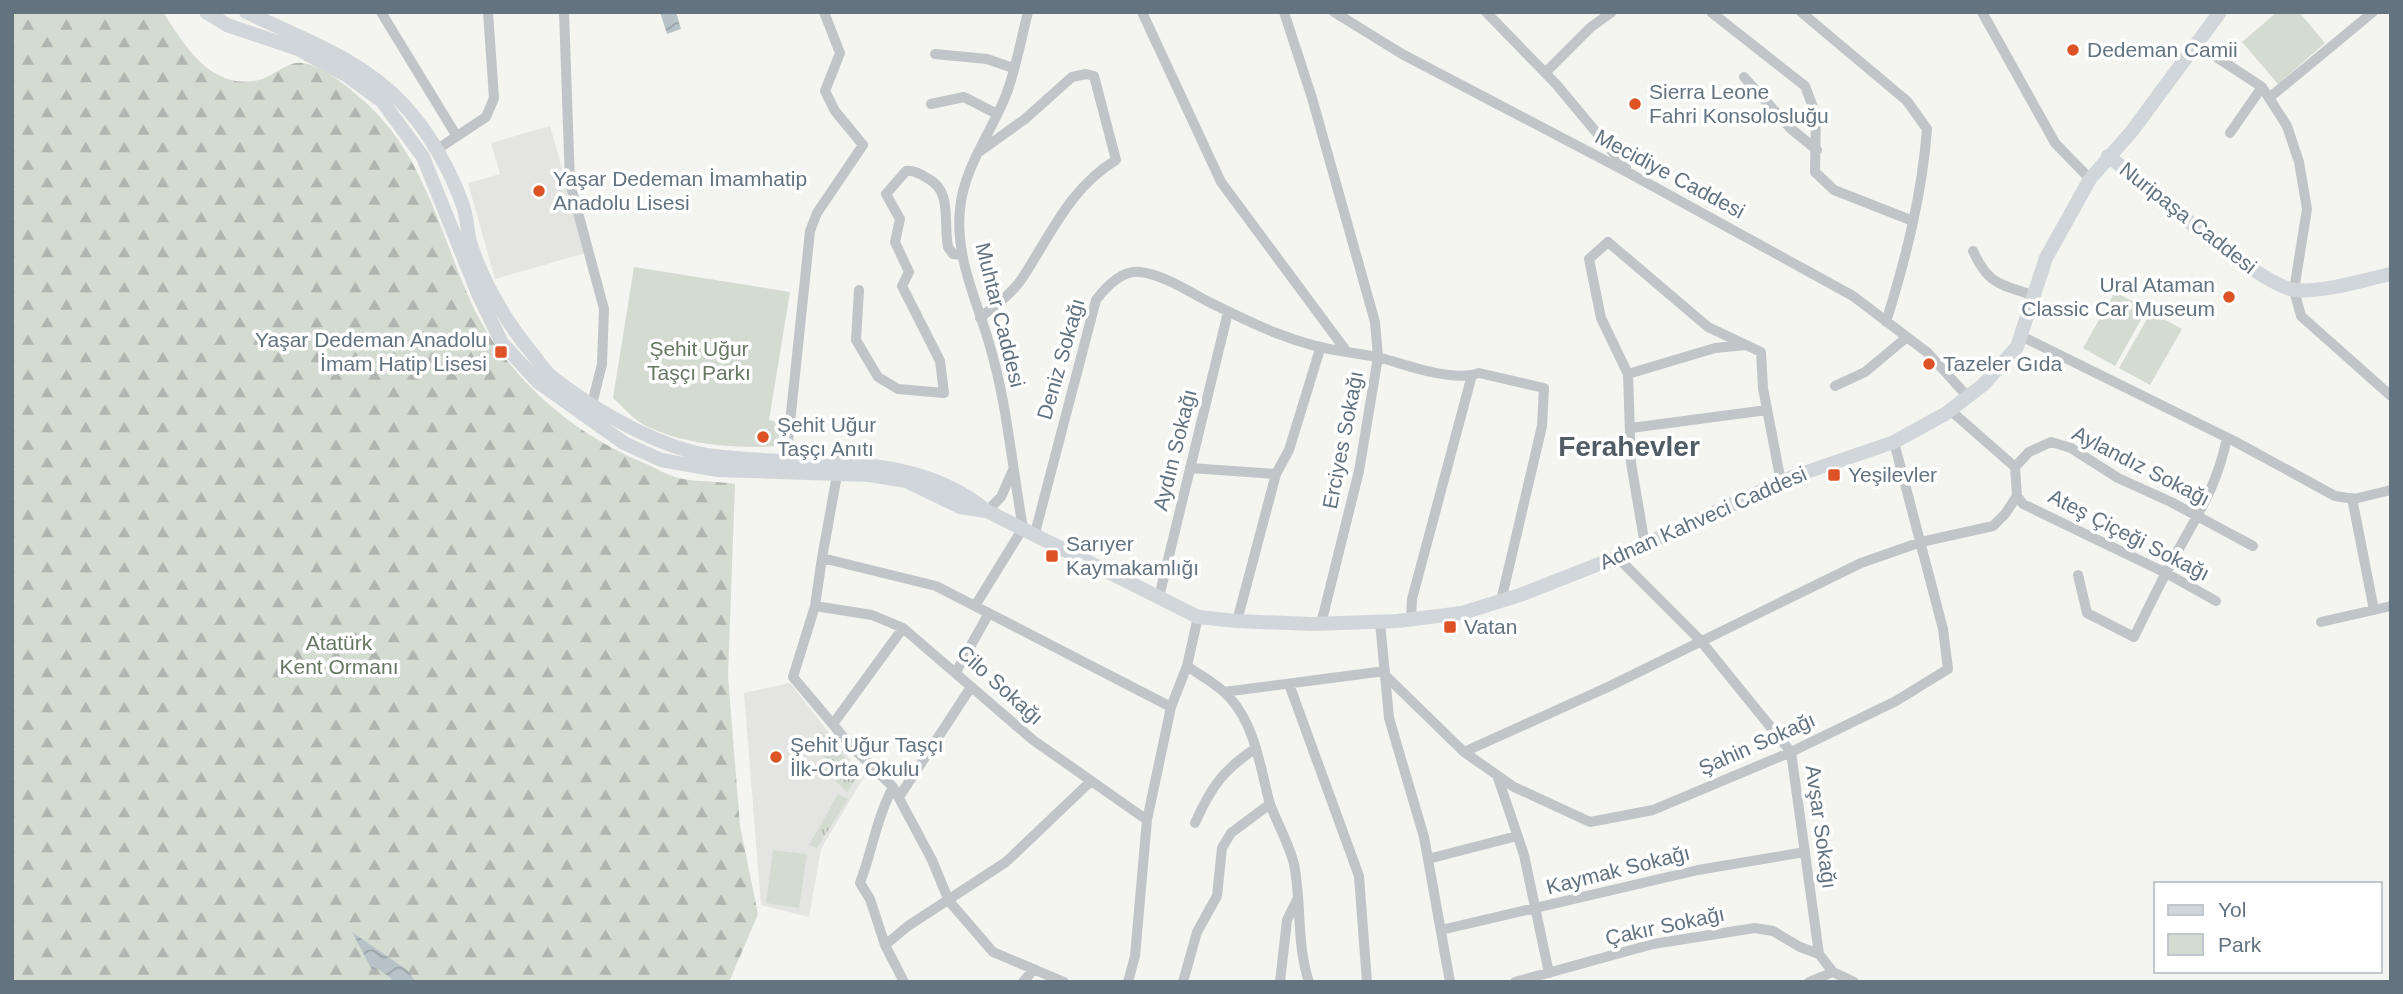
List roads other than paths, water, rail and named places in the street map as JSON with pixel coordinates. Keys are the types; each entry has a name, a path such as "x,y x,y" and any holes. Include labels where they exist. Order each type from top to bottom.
{"main road":[{"name":"Adnan Kahveci Caddesi","path":"206,12 227,24 298,49 346,75 382,101 423,157 479,296 502,343 538,382 624,443 661,460 718,470 870,475 906,481 960,507 987,511"},
{"name":"Adnan Kahveci Caddesi","path":"246,12 321,44 362,69 404,105 436,150 463,206 470,242 520,338 551,376 592,404 649,436 705,454 898,468 965,494 987,511 1198,617 1321,624 1411,620 1462,613 1501,601 1617,557 1781,482 1894,442 1950,410 1983,385 2009,357 2021,336 2046,258 2090,179 2132,131 2220,12"},
{"name":"Nuripaşa Caddesi","path":"2108,156 2261,275 2294,290"},
{"path":"2294,290 2351,284 2391,274"}],"street":[{"path":"381,12 456,135"},
{"path":"436,150 486,117 494,98 491,17 488,12"},
{"path":"564,12 570,183 604,309 602,363 592,404"},
{"path":"786,461 810,231 817,213 863,145 845,125 825,91 840,53 824,12"},
{"name":"Muhtar Caddesi","path":"1028,12 1013,68 997,114 977,154 960,209 962,256 1000,389 1013,470 1029,531"},
{"path":"1142,12 1221,182 1347,352"},
{"path":"1284,12 1312,98 1375,322 1378,357"},
{"name":"Mecidiye Caddesi","path":"1334,12 1402,54 1629,173 1853,296 1928,353 1968,397"},
{"path":"1486,12 1545,73 1629,173"},
{"path":"1545,73 1591,27 1612,12"},
{"path":"1711,12 1805,86 1816,115 1815,172 1834,190 1913,221"},
{"path":"1801,12 1907,102 1927,129 1913,221 1886,322"},
{"path":"1982,12 2055,142 2090,179"},
{"path":"2269,98 2373,12"},
{"path":"2198,45 2263,87 2287,126 2299,162 2307,209 2294,290 2301,316 2391,396"},
{"path":"935,54 987,59 1013,68"},
{"path":"977,154 1025,119 1072,77 1086,74 1094,76 1116,160 1077,194 1048,231 1022,279 980,318"},
{"path":"1744,76 1791,129 1817,150"},
{"path":"2230,133 2263,87"},
{"path":"931,104 964,97 997,114"},
{"path":"859,290 856,340 878,377 898,389 944,393 940,361 902,286 909,272 895,242 900,219 886,194 906,171 912,171 940,186 944,194 948,247 953,254 962,256"},
{"path":"1645,545 1631,463 1628,374 1601,318 1588,259 1608,242 1708,327 1761,352 1767,411 1781,482"},
{"path":"1973,251 1984,274 1992,280 2035,296"},
{"name":"Deniz Sokağı","path":"975,606 1029,531 1096,300 1108,285 1138,271 1167,280 1228,312 1320,349 1378,357"},
{"name":"Aydın Sokağı","path":"1159,597 1228,312"},
{"path":"2021,336 2227,438 2335,496 2351,498 2391,490"},
{"path":"1835,386 1865,372 1907,337"},
{"path":"1628,374 1715,348 1746,345"},
{"path":"1237,621 1276,474 1289,450 1320,349"},
{"name":"Erciyes Sokağı","path":"1321,624 1359,471 1378,357 1429,370 1472,375 1479,373 1544,388 1542,426 1501,601"},
{"path":"1411,620 1412,599 1472,375"},
{"path":"1950,410 2015,467"},
{"path":"1631,428 1767,411"},
{"path":"2078,575 2087,613 2134,636 2166,573 2199,517 2219,473 2227,438"},
{"name":"Şahin Sokağı","path":"1386,674 1464,752 1514,787 1590,822 1653,810 1791,752 1896,701 1948,669 1943,629 1894,442"},
{"name":"Aylandız Sokağı","path":"2015,467 2029,452 2051,442 2071,448 2118,478 2253,546"},
{"name":"Ateş Çiçeği Sokağı","path":"2015,467 2017,496 2023,504 2166,573 2216,601"},
{"path":"1190,468 1276,474"},
{"path":"987,511 1001,497 1013,470"},
{"path":"837,475 815,606 793,677 893,787 932,860 949,901 993,952 1064,982"},
{"path":"1464,752 1861,563 1921,542 1993,526 2006,514 2017,496"},
{"path":"2351,498 2374,610"},
{"name":"Avşar Sokağı","path":"1617,557 1700,640 1791,752 1819,954"},
{"path":"822,558 936,586 1171,707"},
{"name":"Cilo Sokağı","path":"815,606 872,615 903,628 1033,740 1147,820"},
{"path":"2321,622 2391,606"},
{"path":"956,672 989,613"},
{"path":"1128,982 1135,956 1147,820 1171,707 1187,666 1198,617"},
{"path":"1380,622 1389,718 1410,782 1428,859 1450,982"},
{"path":"833,724 903,628"},
{"path":"1187,666 1224,692 1247,723 1256,747 1270,804 1293,862 1299,897 1300,954 1309,982"},
{"path":"1224,692 1244,687 1386,674"},
{"path":"1289,684 1317,766 1350,844 1359,876 1367,982"},
{"path":"899,797 971,687"},
{"path":"1195,824 1211,788 1234,762 1256,747"},
{"path":"1497,775 1517,835 1549,973"},
{"path":"885,945 1006,862 1090,782"},
{"path":"893,787 881,809 873,848 860,883 870,899 885,945 902,980"},
{"path":"1184,982 1198,932 1217,896 1222,848 1231,833 1270,804"},
{"path":"1428,859 1517,835"},
{"name":"Kaymak Sokağı","path":"1441,930 1698,870 1805,852"},
{"path":"1280,982 1287,920 1299,897"},
{"name":"Çakır Sokağı","path":"1515,982 1653,944 1755,928 1773,931 1800,947 1819,954"},
{"path":"1819,954 1833,972 1854,982"},
{"path":"1023,982 1034,969"},
{"path":"1809,982 1833,972"}],"water":[{"path":"660,12 676,12 681,29 667,34"},
{"path":"352,932 407,970 416,982 392,982 391,978 378,969 372,970"}],"place":[{"name":"Dedeman Camii","path":"2073,50"},
{"name":"Sierra Leone Fahri Konsolosluğu","path":"1635,104"},
{"name":"Yaşar Dedeman İmamhatip Anadolu Lisesi","path":"539,191"},
{"name":"Ural Ataman Classic Car Museum","path":"2229,297"},
{"name":"Yaşar Dedeman Anadolu İmam Hatip Lisesi","path":"501,352"},
{"name":"Tazeler Gıda","path":"1929,364"},
{"name":"Şehit Uğur Taşçı Anıtı","path":"763,437"},
{"name":"Yeşilevler","path":"1834,475"},
{"name":"Sarıyer Kaymakamlığı","path":"1052,556"},
{"name":"Vatan","path":"1450,627"},
{"name":"Şehit Uğur Taşçı İlk-Orta Okulu","path":"776,757"}],"district":[{"name":"Ferahevler","path":"1629,446"}],"park label":[{"name":"Şehit Uğur Taşçı Parkı","path":"699,361"},
{"name":"Atatürk Kent Ormanı","path":"339,655"}]}
